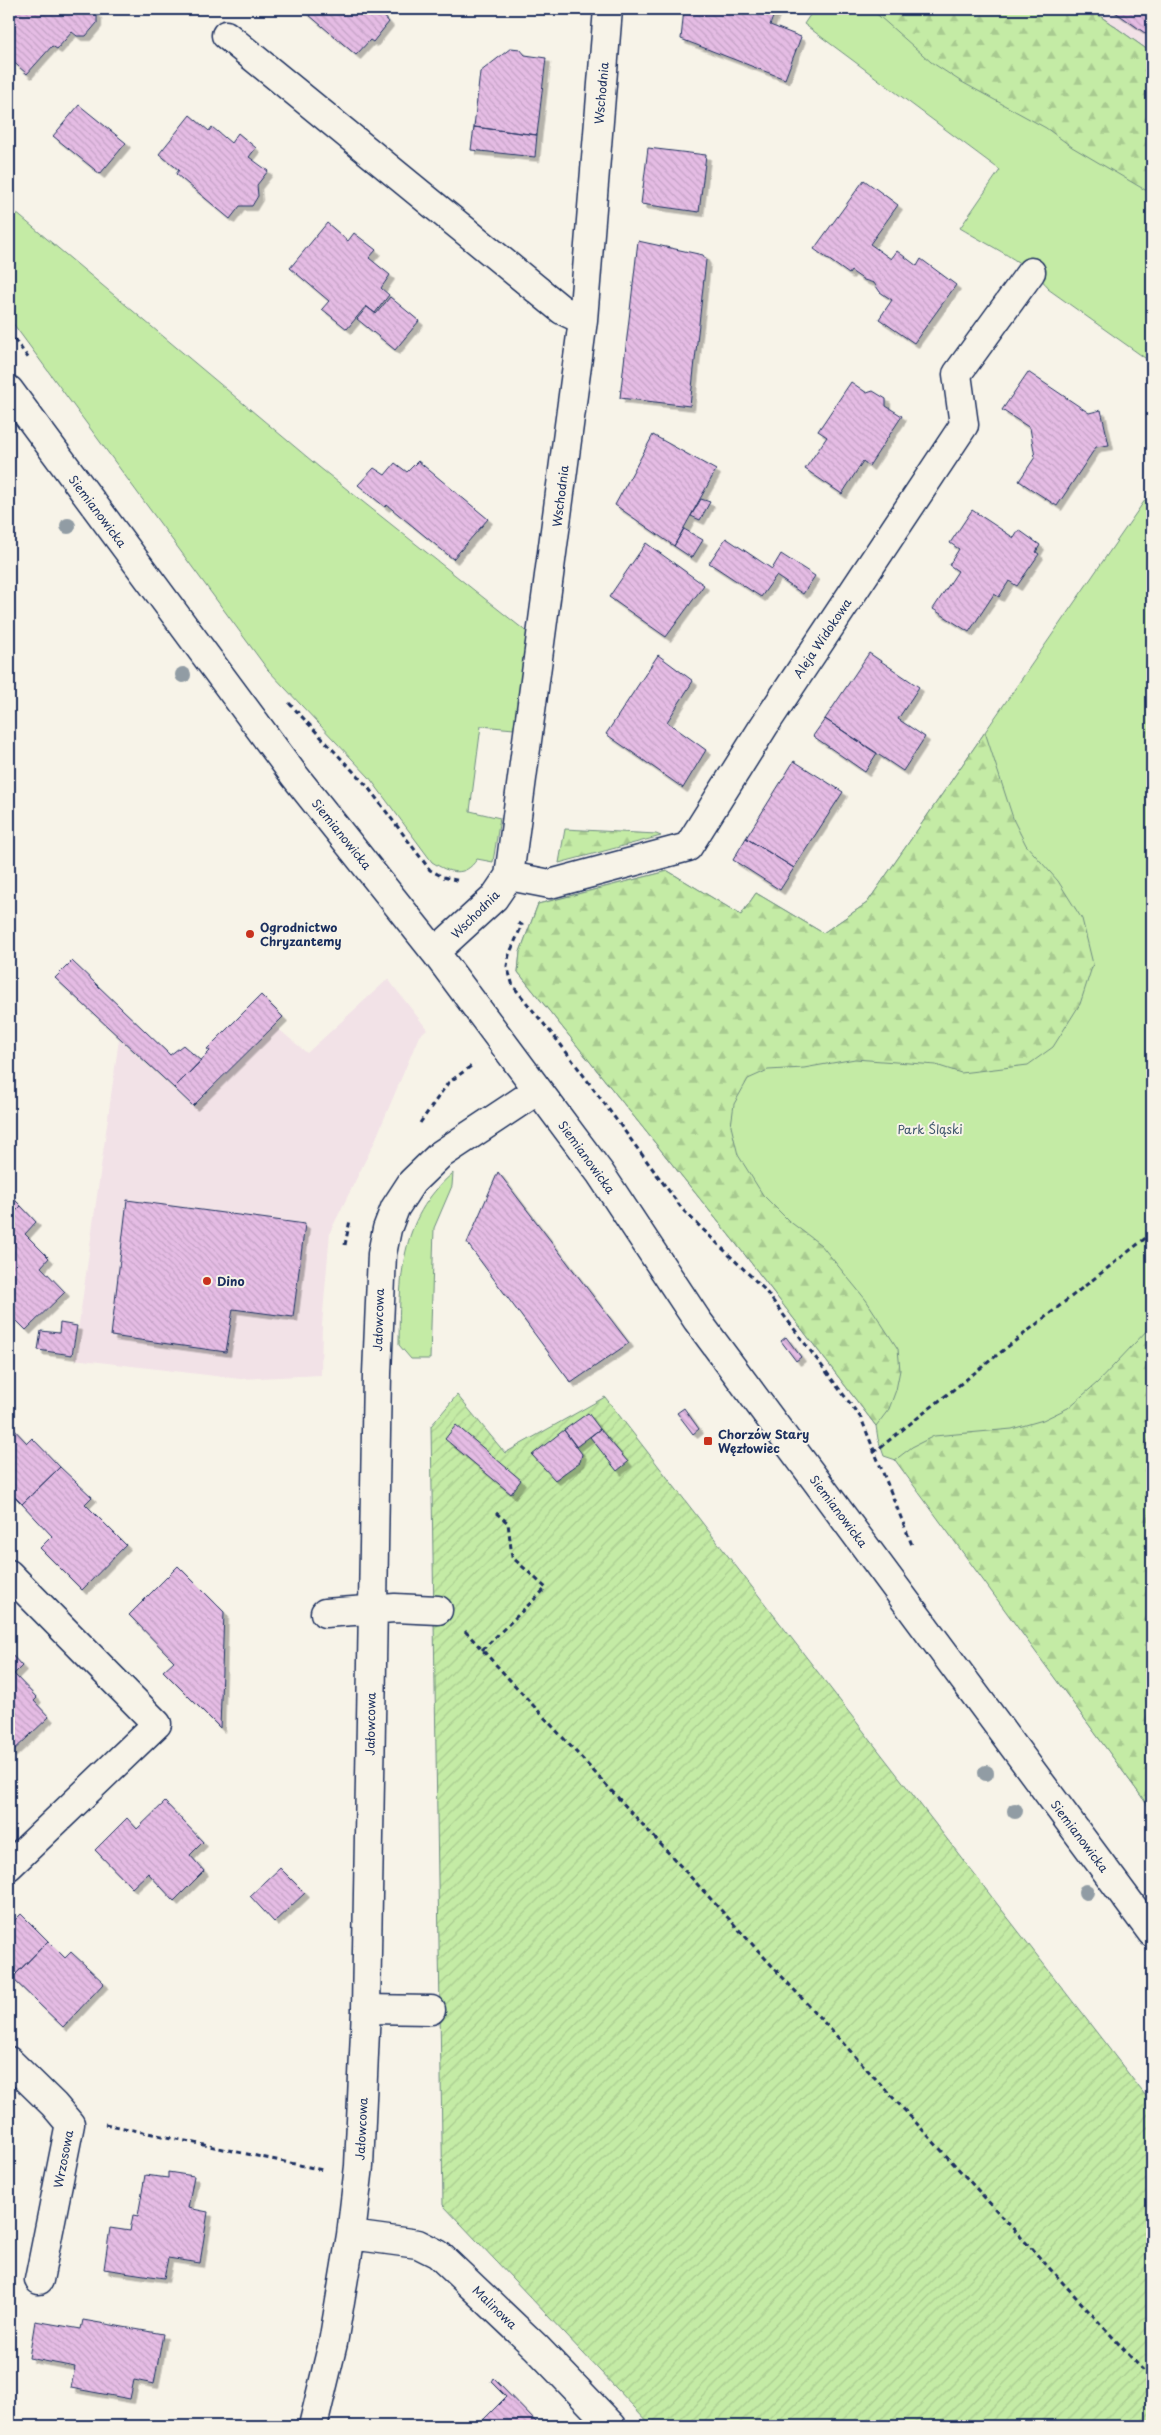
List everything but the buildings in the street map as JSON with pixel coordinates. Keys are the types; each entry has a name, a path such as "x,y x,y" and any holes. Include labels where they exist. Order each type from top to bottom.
{"street":[{"name":"Wschodnia","path":"436,952 494,898 509,876 583,320 608,9"},
{"path":"226,35 562,310 583,320"},
{"name":"Aleja Widokowa","path":"509,876 550,884 688,847 764,726 964,425 957,374 1030,272"},
{"name":"Siemianowicka","path":"9,390 294,775 436,952 600,1173 697,1320 1152,1933"},
{"name":"Jałowcowa","path":"313,2426 333,2344 351,2235 359,2166 366,2009 372,1610 380,1271 387,1229 403,1195 412,1182 440,1155 538,1090"},
{"path":"9,1574 157,1724 9,1866"},
{"path":"325,1613 394,1608 449,1617"},
{"path":"366,2009 432,2010"},
{"name":"Wrzosowa","path":"9,2061 54,2105 70,2124 39,2280"},
{"name":"Malinowa","path":"351,2235 418,2244 438,2254 536,2347 612,2426"}],"path":[{"path":"9,332 32,363"},
{"path":"286,700 367,786 430,870 443,877 462,881 468,880"},
{"path":"516,921 522,925 509,955 508,966 513,986 561,1045 683,1210 769,1296 861,1418 873,1453 914,1551"},
{"path":"414,1129 448,1083 475,1063"},
{"path":"873,1453 1152,1233"},
{"path":"482,1650 546,1588 512,1557 508,1523 495,1512"},
{"path":"449,1617 482,1650 1152,2380"},
{"path":"70,2124 91,2121 323,2170"},
{"path":"322,2180 324,2160"}],"shaded area":[{"path":"1090,9 1152,9 1152,53"},
{"path":"388,979 427,1029 419,1036 374,1143 330,1232 322,1325 321,1375 240,1379 74,1359 119,1039 193,1107 275,1026 307,1053"}],"green space":[{"path":"814,9 1090,9 1152,53 1152,363 1048,289 1041,279 1031,271 960,228 1000,170 804,24"},
{"path":"871,9 1090,9 1152,53 1152,194 1072,147 1046,128 960,81 931,62"},
{"path":"9,207 319,467 528,633 514,729 481,726 470,811 500,818 493,862 477,859 467,869 456,872 432,862 369,777 268,670 9,318"},
{"name":"Park Śląski","path":"1152,490 1152,1811 896,1460 884,1456 876,1426 745,1255 518,972 520,952 538,904 668,871 741,915 756,893 823,933 867,903"},
{"path":"985,732 1014,821 1026,845 1058,881 1082,919 1093,964 1080,1004 1053,1047 1028,1065 961,1073 936,1065 855,1059 804,1068 768,1070 748,1079 734,1104 731,1126 738,1155 763,1195 789,1221 821,1245 866,1300 898,1349 900,1370 896,1390 889,1409 876,1426 745,1255 518,972 520,952 538,904 668,871 741,915 756,893 823,933 867,903"},
{"path":"565,829 656,834 661,836 559,863"},
{"path":"453,1173 452,1186 434,1228 430,1359 411,1359 399,1345 400,1297 406,1252 412,1231 422,1210 435,1191"},
{"path":"1152,1325 1152,1811 895,1460 912,1447 934,1436 1012,1429 1043,1420 1068,1408 1097,1383"},
{"path":"457,1395 505,1453 605,1397 1152,2104 1152,2426 652,2426 443,2205 431,1426"}],"place":[{"name":"Ogrodnictwo Chryzantemy","path":"250,934"},
{"name":"Dino","path":"207,1281"},
{"name":"Chorzów Stary Węzłowiec","path":"708,1441"}]}
